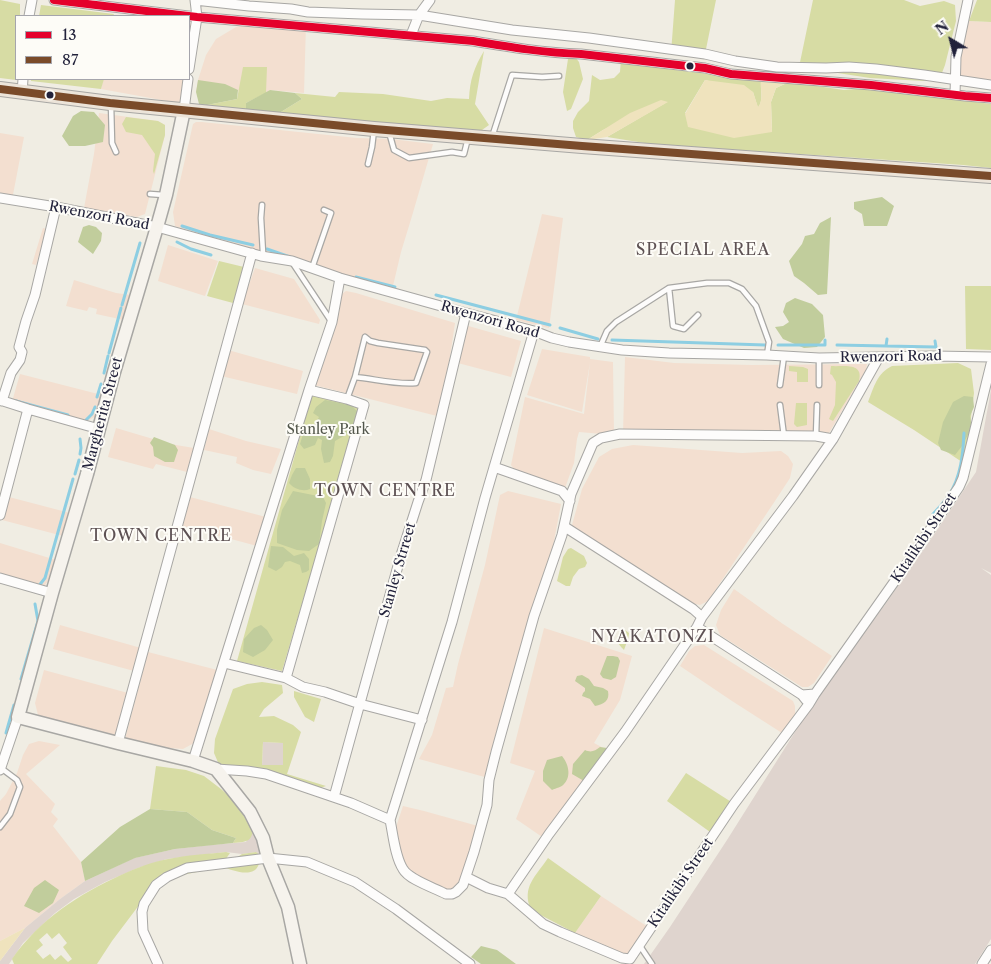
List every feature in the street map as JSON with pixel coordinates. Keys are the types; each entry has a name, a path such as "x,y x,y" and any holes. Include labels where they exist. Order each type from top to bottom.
{"main road":[{"path":"0,89 23,86 110,103 381,130 991,176"}],"street":[{"path":"29,15 32,0"},
{"path":"54,0 180,15"},
{"path":"190,52 197,17 195,0 249,3 308,12 420,14 512,30 589,38 705,54 735,61 777,67 867,68 991,85"},
{"path":"411,35 420,14 430,0"},
{"path":"955,95 956,57 968,0"},
{"path":"190,16 473,41 563,54 581,54 705,68 731,74 871,85 991,98"},
{"path":"184,110 188,80"},
{"name":"Margherita Street","path":"18,717 114,372 166,195 184,110"},
{"name":"Rwenzori Road","path":"0,198 157,227 261,256 292,261 340,278 534,331 552,338 600,347 669,353 819,358 991,357"},
{"path":"56,207 35,295 19,347 22,352 20,360 11,373 1,400 99,429"},
{"path":"118,743 252,253"},
{"path":"193,761 332,322 340,278"},
{"name":"Stanley Strreet","path":"334,797 401,555 426,480 466,313"},
{"path":"534,331 494,467 452,622 390,820 396,851 403,870 446,894 456,892 463,885 466,877 487,805 496,752 534,616 565,527 574,487 593,443 601,438 620,434 816,436 833,439"},
{"path":"466,877 488,888 508,894 549,834 625,732 702,617 793,496 833,439 879,357"},
{"name":"Kitalikibi Street","path":"508,894 543,924 631,962 639,945 734,804 809,704 959,487 991,364"},
{"path":"286,678 364,405 309,390"},
{"path":"0,514 28,409"},
{"path":"494,467 562,491 570,501"},
{"path":"562,491 574,487"},
{"path":"565,527 693,609 702,617"},
{"path":"0,578 52,593"},
{"path":"697,626 802,695 809,704"},
{"path":"224,663 286,678 303,687 422,720"},
{"path":"802,695 815,694"},
{"path":"0,769 18,717 193,761 216,769 247,770 266,774 351,803 390,820"},
{"path":"216,769 250,812 263,838 268,858 288,907 300,964"},
{"path":"158,964 143,931 142,912 144,904 156,885 167,877 187,868 268,858 308,862 355,882 402,913 470,964"},
{"path":"982,964 991,950"}],"lane":[{"path":"492,138 512,75 559,76"},
{"path":"110,103 112,143 116,152"},
{"path":"368,164 372,147 381,130 394,150 409,158 452,152 464,154 469,137"},
{"path":"150,194 166,195"},
{"path":"261,256 263,253 260,218 262,205"},
{"path":"312,268 331,213 324,210"},
{"path":"292,261 332,322"},
{"path":"600,347 607,331 616,322 669,288 707,283 728,283 742,288 756,306 769,342 767,355"},
{"path":"669,288 673,326 684,329 698,315"},
{"path":"347,399 365,338 378,343 425,350 427,352 417,382 414,384 355,377"},
{"path":"780,385 784,356"},
{"path":"819,358 819,385"},
{"path":"780,405 784,436"},
{"path":"816,436 817,405"},
{"path":"0,769 17,780 20,787 10,814 0,827"},
{"path":"639,945 652,964"}],"shaded area":[{"path":"267,21 306,24 304,93 270,90 266,93 266,91 196,92 206,55 216,39 236,27"},
{"path":"969,21 991,22 991,87 957,77 957,63"},
{"path":"103,80 187,80 184,97 178,103 101,89"},
{"path":"99,113 158,121 165,125 165,135 145,214 137,217 84,208"},
{"path":"196,122 433,144 401,252 392,290 175,226 173,212 193,124"},
{"path":"0,133 24,137 12,200 0,197"},
{"path":"542,214 563,218 549,328 516,320"},
{"path":"43,228 47,229 36,265 32,264"},
{"path":"168,245 218,261 205,296 158,281"},
{"path":"255,268 294,279 320,320 319,324 242,304"},
{"path":"74,280 116,293 131,295 124,320 96,314 97,309 89,307 87,311 66,306"},
{"path":"346,291 455,323 441,417 314,385 339,296"},
{"path":"465,325 521,341 511,377 454,362"},
{"path":"542,349 613,362 614,435 579,432 574,463 565,488 518,475 511,465 525,397 584,414 590,362 582,412 527,395"},
{"path":"228,350 303,371 297,394 221,376"},
{"path":"625,357 674,363 752,365 867,364 866,370 829,433 623,434"},
{"path":"20,374 102,395 96,416 84,423 11,405"},
{"path":"991,390 991,573 981,568 991,575 991,939 975,964 644,964 727,840 829,678 884,606 976,472"},
{"path":"116,428 170,444 194,448 187,472 156,464 153,469 108,457"},
{"path":"209,429 246,441 281,449 271,474 253,470 236,463 237,457 204,450"},
{"path":"633,445 742,453 781,451 788,456 793,464 790,478 775,501 708,601 700,605 683,601 576,531 572,525 582,489 599,457 612,449"},
{"path":"508,491 561,504 551,557 492,779 419,759 432,735 446,688 453,687 485,565 500,495"},
{"path":"9,497 70,513 63,536 2,520"},
{"path":"190,497 266,517 257,546 183,526"},
{"path":"0,543 56,560 50,578 43,588 0,576"},
{"path":"734,589 832,656 814,683 808,687 802,687 720,635 716,625 721,610"},
{"path":"60,625 141,648 134,671 53,649"},
{"path":"544,628 632,656 620,700 594,743 611,752 548,841 516,819 535,771 510,763"},
{"path":"704,645 793,701 795,714 782,733 680,666 689,651 695,646"},
{"path":"148,652 221,671 194,743 183,749 125,739"},
{"path":"44,670 128,693 114,738 48,725 38,715 35,703"},
{"path":"39,741 60,745 26,774 55,804 51,812 58,819 53,826 81,862 85,881 25,928 0,941 0,801 17,773 29,744"},
{"path":"263,742 284,743 283,766 262,765"},
{"path":"403,806 478,826 462,889 451,895 407,869 402,862 395,830"},
{"path":"254,825 262,856 256,852 242,854 226,852 167,859 138,868 105,882 74,899 55,913 23,943 9,964 0,964 0,961 25,928 85,881 134,858 175,849 246,842"},
{"path":"601,896 654,931 636,957 623,958 575,933"}],"green space":[{"path":"0,0 20,4 20,15 15,15 15,80 0,78"},
{"path":"675,0 716,0 705,54 699,58 671,53"},
{"path":"813,0 904,0 920,6 944,1 955,5 956,21 940,78 924,81 870,78 799,67"},
{"path":"977,0 991,0 991,22 969,21"},
{"path":"41,5 114,14 114,15 39,15"},
{"path":"484,51 475,104 489,125 482,130 442,130 276,115 302,99 295,93 335,97 339,92 383,94 431,101 447,98 469,99 473,74"},
{"path":"575,57 579,62 583,79 571,109 567,111 563,92 568,59"},
{"path":"621,59 667,69 761,80 761,98 758,108 753,92 705,80 685,113 772,132 771,102 776,88 789,82 844,90 867,88 991,104 991,168 651,144 607,137 667,102 603,130 587,140 576,137 573,121 578,112 589,101 592,75 600,80 614,78 620,72"},
{"path":"243,67 267,67 266,93 246,103 246,111 205,109 199,104 207,105 237,99"},
{"path":"31,80 104,80 101,89"},
{"path":"198,80 225,84 238,90 237,99 207,105 199,104 196,92"},
{"path":"270,90 295,93 302,99 276,115 246,111 246,103"},
{"path":"81,111 94,112 105,125 103,142 85,146 69,146 62,136 73,116"},
{"path":"126,117 158,121 165,125 165,135 154,174 155,154 142,135 126,132 122,124"},
{"path":"882,197 894,206 887,226 864,226 862,214 854,209 854,202"},
{"path":"831,217 827,294 818,295 794,276 789,261 802,244 805,236 814,234 820,223"},
{"path":"89,225 96,227 102,233 101,241 93,254 78,242 83,227"},
{"path":"219,261 244,267 233,303 207,296"},
{"path":"965,286 991,286 991,350 966,349"},
{"path":"795,298 812,304 823,315 825,337 817,347 804,348 783,339 775,327 783,326 789,322 783,312 786,303"},
{"path":"958,363 971,369 974,393 968,441 962,462 868,402 879,377 892,366"},
{"path":"789,366 808,369 808,382 797,382 797,372 789,371"},
{"path":"831,366 856,368 860,375 859,381 833,421 829,419 835,405 836,382 830,374"},
{"name":"Stanley Park","path":"312,394 360,408 282,671 237,661"},
{"path":"964,396 973,397 974,407 970,416 972,427 955,455 941,450 938,443 943,422 953,402"},
{"path":"325,400 351,405 361,415 351,432 335,441 333,456 330,462 324,463 321,449 322,440 318,438 315,445 304,449 300,444 304,431 314,426 319,417 313,413 316,407"},
{"path":"796,403 807,403 807,425 797,427 794,424"},
{"path":"154,437 175,445 178,450 174,462 165,462 154,456 153,447 150,443"},
{"path":"296,468 305,468 310,479 310,489 299,489 289,483"},
{"path":"293,491 323,497 326,503 319,544 309,551 297,550 277,543 277,530 282,510"},
{"path":"271,546 283,547 294,556 304,553 309,559 309,570 302,573 300,565 290,561 285,562 276,571 268,567"},
{"path":"571,548 584,556 587,563 573,577 570,586 566,586 557,581 563,557 568,549"},
{"path":"261,625 267,630 273,640 265,650 253,657 243,652 244,639 254,628"},
{"path":"625,630 629,633 624,650 617,639 620,631"},
{"path":"607,656 618,657 620,661 616,677 611,680 603,678 600,674"},
{"path":"582,675 589,679 594,686 608,691 606,702 595,706 590,699 582,696 585,688 575,681 577,676"},
{"path":"262,682 282,685 283,693 264,709 259,717 274,716 293,725 301,732 287,774 326,786 317,789 220,767 214,753 215,739 233,689 247,684","holes":["263,742 283,743 283,765 262,765"]},
{"path":"294,691 321,699 314,722 305,717 294,697"},
{"path":"600,747 607,748 611,752 584,781 572,774 573,764 585,750 593,751"},
{"path":"562,756 566,762 568,777 563,785 552,790 543,781 543,771 547,760"},
{"path":"156,766 186,770 204,776 221,789 238,804 254,825 249,840 233,843 236,838 212,830 187,812 150,809"},
{"path":"686,773 736,805 717,837 667,801"},
{"path":"150,809 187,812 212,830 236,838 233,843 175,849 135,858 85,881 81,862 120,827"},
{"path":"256,852 262,856 258,867 251,872 239,872 223,867 242,854"},
{"path":"230,853 223,863 202,871 158,880 97,964 14,964 12,959 47,920 105,882 162,860","holes":["47,933 52,939 59,933 67,943 63,947 72,959 68,962 61,955 55,960 50,954 43,959 36,951 43,945 39,940"]},
{"path":"548,858 601,896 575,933 531,910 528,902 531,882"},
{"path":"45,880 59,890 53,903 39,913 24,906 34,888"},
{"path":"481,946 497,950 516,964 481,964 471,957"}],"sand":[{"path":"705,80 744,85 753,92 758,107 761,98 761,80 789,82 776,88 771,102 772,132 734,138 688,127 685,114"},
{"path":"661,100 668,102 607,137 587,140 630,113"},
{"path":"25,928 0,961 0,941"}],"waterway":[{"path":"182,226 253,245"},
{"path":"177,242 191,249 211,255"},
{"path":"122,305 140,243"},
{"path":"267,249 290,257"},
{"path":"356,277 395,287"},
{"path":"436,295 550,325"},
{"path":"109,353 121,308"},
{"path":"560,328 598,339"},
{"path":"886,346 887,339"},
{"path":"612,340 765,345"},
{"path":"778,345 825,345 825,340"},
{"path":"837,345 936,347 935,341"},
{"path":"104,373 108,356"},
{"path":"97,397 101,384"},
{"path":"16,401 68,415"},
{"path":"86,420 92,414 95,407"},
{"path":"933,514 949,495 956,481 962,457 964,433"},
{"path":"80,439 80,454"},
{"path":"75,474 79,460"},
{"path":"38,587 45,578 73,479"},
{"path":"21,679 38,621 35,604"},
{"path":"6,733 14,705"}],"transit line":[{"name":"13","path":"54,0 180,15"},
{"name":"13","path":"190,16 473,41 540,51 705,68 731,74 871,85 991,98"},
{"name":"87","path":"0,89 110,103 374,129 991,176"}],"district":[{"name":"SPECIAL AREA","path":"703,250"},
{"name":"TOWN CENTRE","path":"385,491"},
{"name":"TOWN CENTRE","path":"161,536"},
{"name":"NYAKATONZI","path":"653,637"}]}
